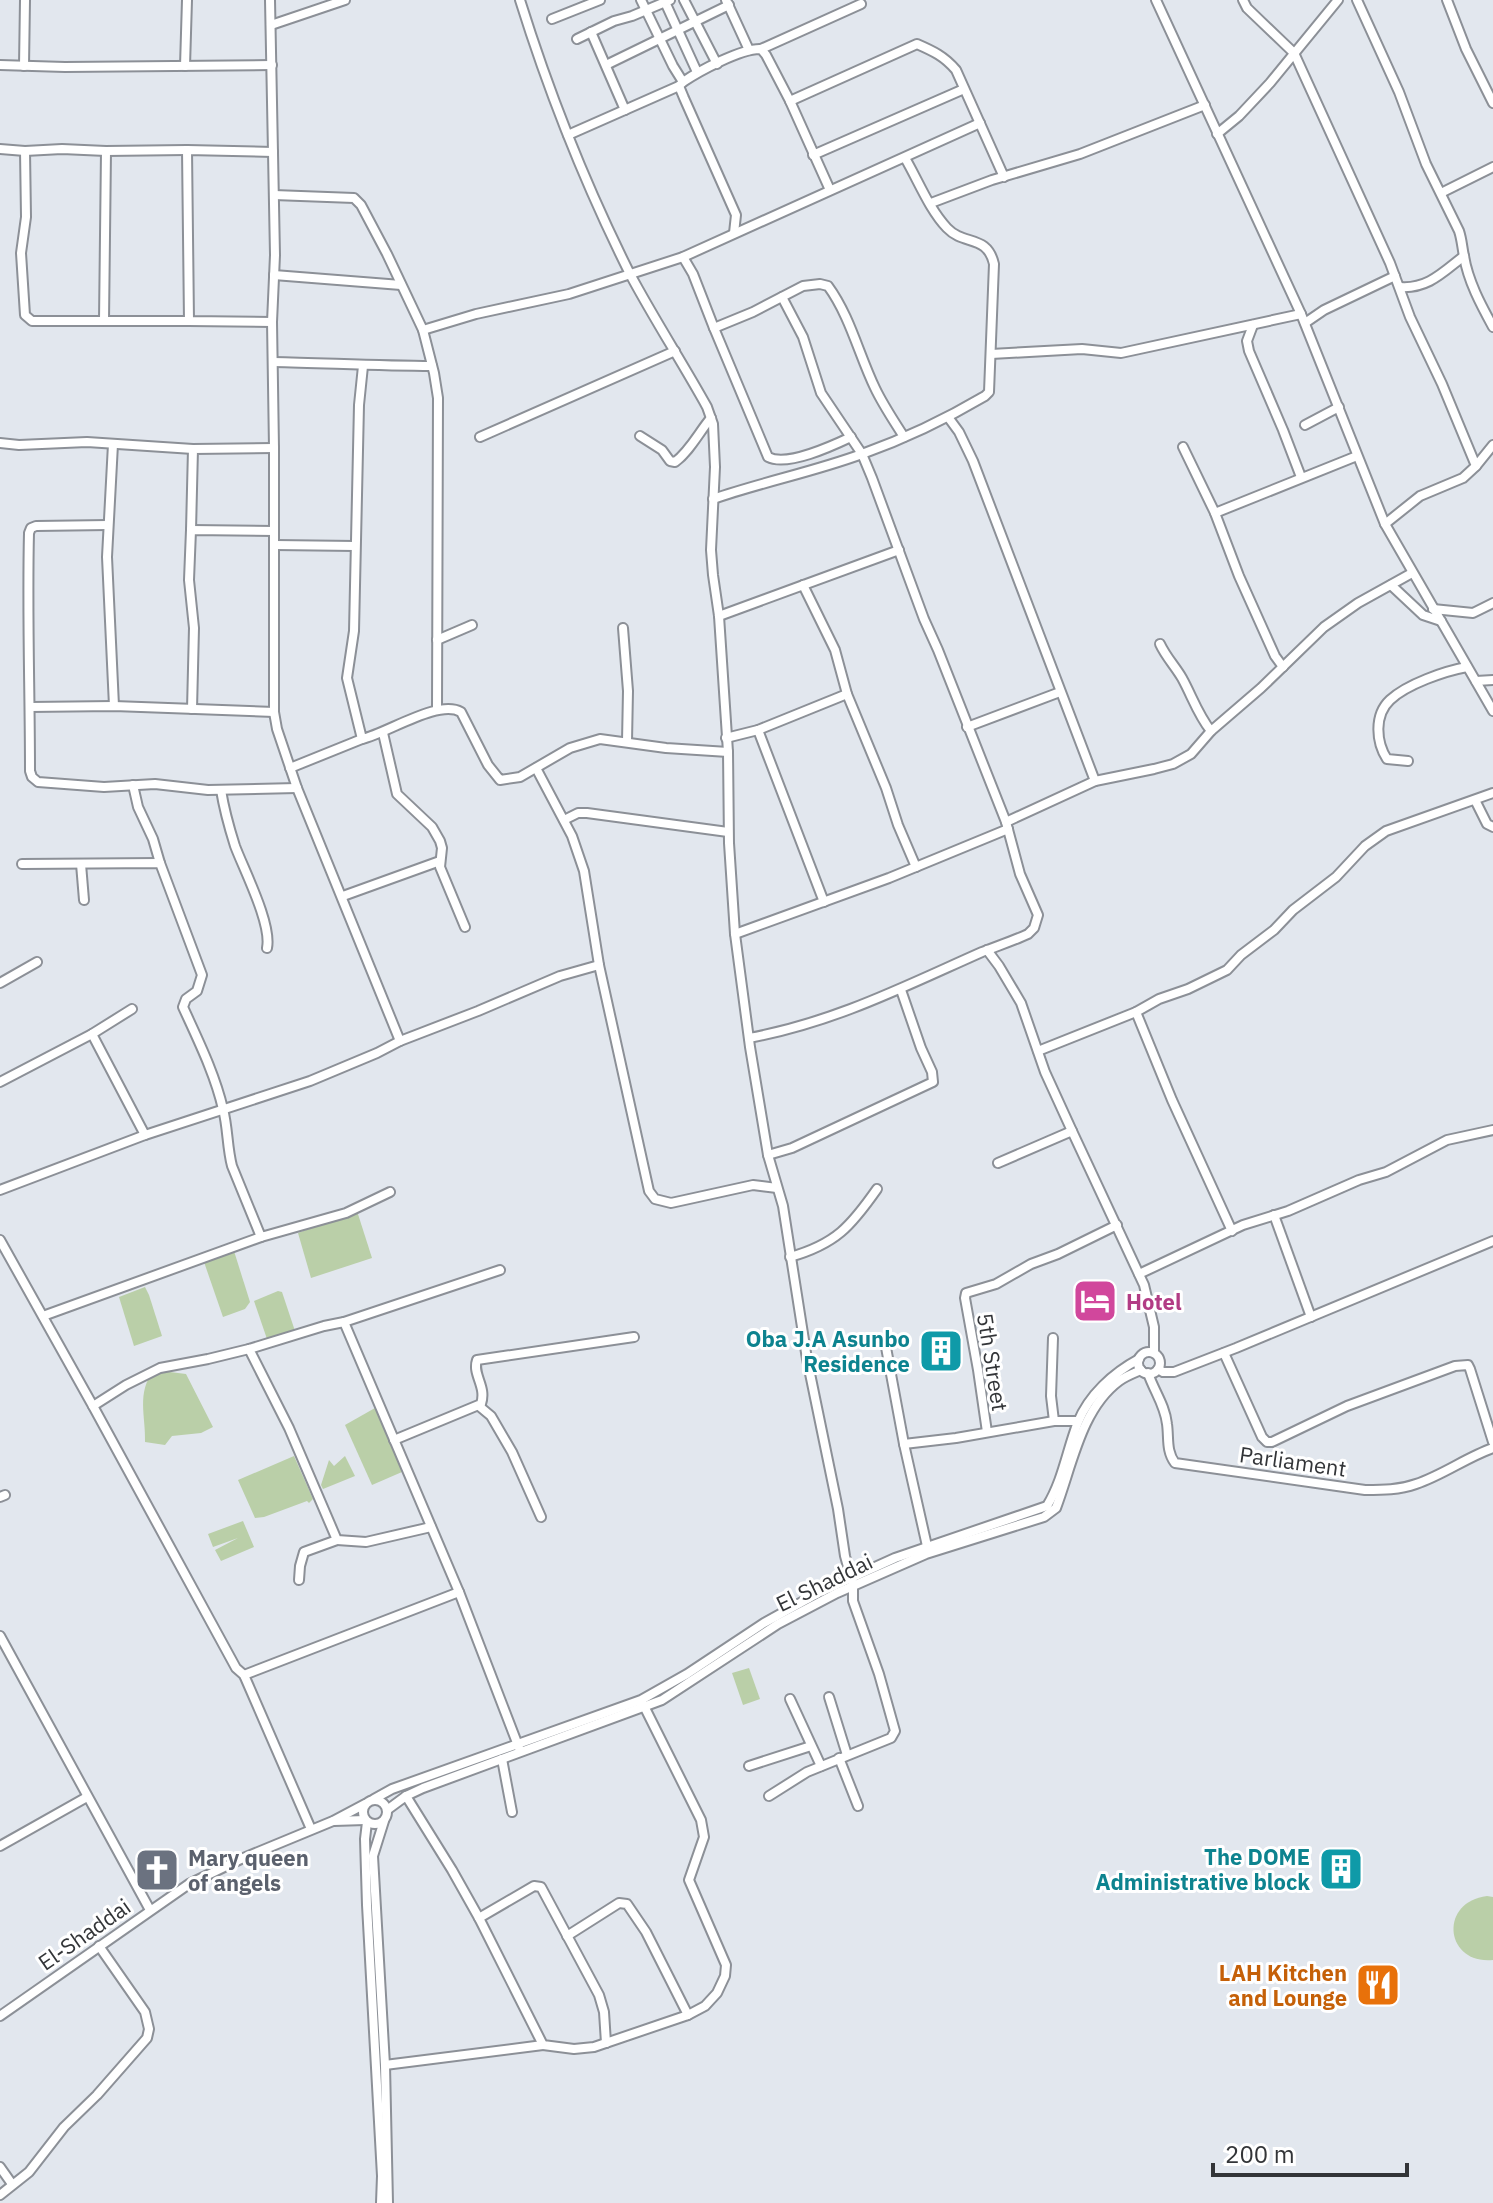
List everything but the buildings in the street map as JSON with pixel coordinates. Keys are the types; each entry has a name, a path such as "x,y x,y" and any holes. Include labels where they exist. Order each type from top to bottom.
{"street":[{"path":"24,66 25,0"},
{"path":"185,66 187,0"},
{"path":"270,0 274,195 274,712 297,788 400,1041"},
{"path":"271,25 345,0"},
{"path":"520,0 568,135 631,275 711,418 715,467 711,534 728,752 728,832 735,934 749,1038 768,1155 783,1206 807,1359 852,1582 853,1601 895,1731 891,1738 821,1766 769,1796"},
{"path":"552,19 600,0"},
{"path":"641,0 681,84 736,215 734,233"},
{"path":"684,0 717,64"},
{"path":"1156,0 1305,323 1385,524 1493,711"},
{"path":"1243,0 1247,8 1294,53 1400,287 1410,317 1476,466"},
{"path":"1217,134 1249,105 1338,0"},
{"path":"1357,0 1399,92 1426,164 1459,231 1477,296 1493,327"},
{"path":"1447,0 1466,49 1493,103"},
{"path":"577,39 668,1 697,72"},
{"path":"606,65 695,23 727,2 749,50"},
{"path":"568,135 681,84 697,72 749,50 761,49 861,4"},
{"path":"591,32 625,110"},
{"path":"790,101 917,44 945,57 956,70 1004,177"},
{"path":"761,49 790,101 830,190"},
{"path":"0,65 272,65"},
{"path":"813,155 964,89"},
{"path":"931,203 1080,154 1205,105"},
{"path":"423,330 476,314 569,294 683,257 980,123"},
{"path":"0,149 273,152"},
{"path":"187,150 189,321"},
{"path":"25,151 26,217 21,253 25,315 32,321 272,322"},
{"path":"104,321 106,151"},
{"path":"713,499 862,454 948,417 989,392 992,257 980,242 948,230 905,158"},
{"path":"1441,193 1493,167"},
{"path":"274,195 354,198 361,205 423,330 438,398 437,710"},
{"path":"736,215 756,223"},
{"path":"1400,287 1422,285 1464,256"},
{"path":"683,257 693,274 768,457 772,460 808,454 851,437"},
{"path":"274,275 401,285"},
{"path":"1305,323 1324,310 1395,276"},
{"path":"714,328 803,286 828,286 856,340 876,389 904,437"},
{"path":"749,1038 818,1022 901,990 1028,934 1034,928 1038,915 1020,874 1007,826 862,454 821,393 803,337 782,297"},
{"path":"991,354 1082,349 1121,353 1301,314"},
{"path":"1253,325 1247,341 1249,351 1301,477"},
{"path":"480,437 675,351"},
{"path":"273,362 432,366"},
{"path":"362,739 347,678 354,631 359,405 363,366"},
{"path":"1305,425 1339,407"},
{"path":"948,417 973,461 1095,781"},
{"path":"640,436 675,462 686,453 711,418"},
{"path":"0,443 87,442 193,449 274,448"},
{"path":"113,444 107,557 114,706"},
{"path":"1385,524 1420,496 1463,478 1493,445"},
{"path":"1183,447 1215,513 1275,656 1283,667"},
{"path":"192,709 194,628 189,588 193,449"},
{"path":"1215,513 1357,456"},
{"path":"108,525 36,526 29,533 30,771 35,780 78,786 155,784 221,790 297,788"},
{"path":"191,530 274,531"},
{"path":"275,545 355,546"},
{"path":"719,616 899,550"},
{"path":"735,934 916,867 1007,826 1095,781 1173,764 1191,754 1211,731 1337,617 1412,573"},
{"path":"803,585 835,650 847,694 916,867"},
{"path":"1391,585 1423,615 1441,621"},
{"path":"1433,609 1473,613 1493,603"},
{"path":"437,640 472,625"},
{"path":"623,628 628,691 627,741"},
{"path":"1160,644 1211,731"},
{"path":"1408,761 1387,759 1382,751 1378,723 1390,700 1449,670 1467,667"},
{"path":"1476,681 1493,680"},
{"path":"967,727 1060,692"},
{"path":"726,738 758,730 847,694"},
{"path":"30,707 114,706 274,712"},
{"path":"290,768 437,710 454,708 461,712 488,765 500,780 520,777 570,748 600,739 728,752"},
{"path":"758,730 824,902"},
{"path":"383,733 397,794 432,827 442,848 440,867 465,927"},
{"path":"536,768 572,836 584,871 599,965 646,1181 652,1195 660,1201 671,1203 753,1185 777,1188"},
{"path":"133,785 138,807 153,839 202,975 197,991 186,999 183,1007 224,1110 232,1166 261,1237"},
{"path":"221,790 226,817 261,910 269,942 267,948"},
{"path":"1038,1051 1136,1012 1227,970 1293,910 1336,877 1365,846 1386,831 1493,793"},
{"path":"1475,800 1487,824 1493,827"},
{"path":"564,820 578,813 587,813 728,832"},
{"path":"343,896 440,861"},
{"path":"22,864 160,863"},
{"path":"81,864 84,900"},
{"path":"987,950 1021,1003 1045,1072 1139,1274 1154,1327 1154,1353"},
{"path":"0,983 37,962"},
{"path":"0,1190 145,1135 310,1081 560,976 599,965"},
{"path":"768,1155 792,1148 933,1082 901,990"},
{"path":"0,1082 92,1034 132,1009"},
{"path":"1136,1012 1232,1231"},
{"path":"92,1034 145,1135"},
{"path":"1139,1274 1232,1231 1386,1172 1453,1137 1493,1130"},
{"path":"998,1163 1072,1131"},
{"path":"790,1257 823,1245 843,1231 855,1220 877,1189"},
{"path":"43,1316 261,1237 346,1213 390,1192"},
{"path":"1274,1215 1311,1317"},
{"name":"5th Street","path":"987,1432 966,1293 991,1286 1117,1225"},
{"path":"0,1240 236,1668 244,1675 311,1829"},
{"path":"1139,1359 1144,1372 1158,1369 1174,1372 1493,1241"},
{"path":"93,1406 160,1368 249,1349 344,1322 500,1270"},
{"path":"344,1322 459,1592 519,1749"},
{"path":"394,1440 479,1406 483,1392 475,1367 477,1360 634,1337"},
{"path":"1053,1338 1051,1396 1054,1421"},
{"path":"885,1342 927,1546"},
{"path":"249,1349 289,1428 337,1540"},
{"path":"388,2203 374,1972 373,1856 387,1810 406,1796 502,1759 519,1749 642,1704 775,1617 927,1546 1047,1506 1058,1483 1078,1421 1100,1388 1147,1352 1159,1358 1158,1369"},
{"path":"1224,1353 1267,1442 1347,1406 1442,1371 1468,1365 1493,1445"},
{"name":"El Shaddai","path":"852,1582 1051,1513 1056,1508 1093,1412 1120,1380 1144,1372"},
{"name":"Parliament","path":"1144,1372 1163,1407 1169,1450 1175,1463 1365,1490 1394,1490 1419,1483 1493,1445"},
{"path":"479,1406 491,1416 512,1452 541,1517"},
{"name":"5th Street","path":"904,1444 1054,1421 1078,1421"},
{"path":"299,1580 304,1552 337,1540 380,1540 431,1527"},
{"path":"244,1675 459,1592"},
{"path":"0,1636 150,1910"},
{"path":"829,1697 858,1806"},
{"path":"790,1699 821,1766"},
{"path":"385,2065 543,2045 574,2049 594,2047 688,2015 705,2006 717,1993 725,1976 726,1965 689,1880 704,1837 701,1820 642,1704"},
{"path":"749,1766 811,1746"},
{"name":"El-Shaddai","path":"0,2016 189,1884 333,1821 392,1789 519,1749"},
{"path":"502,1759 512,1812"},
{"path":"406,1796 479,1918 543,2045"},
{"path":"0,1846 87,1797"},
{"path":"381,2203 385,2176 385,2065 374,1972 363,1812 369,1802 381,1801 387,1810"},
{"path":"333,1821 377,1824 384,1821"},
{"path":"479,1918 534,1886 541,1887 599,1995 604,2012 606,2043"},
{"path":"567,1936 619,1903 627,1904 646,1932 688,2015"},
{"path":"0,2195 29,2172 64,2127 147,2038 149,2029 145,2012 99,1946"},
{"path":"0,2167 12,2184"}],"green space":[{"path":"357,1211 372,1258 311,1278 298,1233"},
{"path":"234,1251 250,1302 245,1309 223,1317 204,1262"},
{"path":"145,1287 162,1336 134,1346 119,1297"},
{"path":"282,1292 295,1331 267,1339 254,1301"},
{"path":"154,1370 186,1374 213,1427 201,1433 172,1436 165,1445 145,1442 145,1387"},
{"path":"375,1408 402,1472 372,1485 345,1425"},
{"path":"294,1456 313,1499 309,1503 307,1501 255,1518 238,1480"},
{"path":"345,1456 355,1476 323,1489 321,1485 329,1460 334,1466"},
{"path":"243,1521 254,1547 221,1561 215,1550 238,1538 213,1547 208,1534"},
{"path":"749,1668 760,1699 743,1705 732,1673"},
{"path":"1493,1897 1493,1960 1477,1959 1465,1953 1457,1944 1454,1932 1455,1920 1461,1909 1471,1901"}],"place":[{"name":"Hotel","path":"1095,1301"},
{"name":"Oba J.A Asunbo Residence","path":"941,1351"},
{"name":"The DOME Administrative block","path":"1341,1869"},
{"name":"Mary queen of angels","path":"157,1870"},
{"name":"LAH Kitchen and Lounge","path":"1378,1985"}]}
